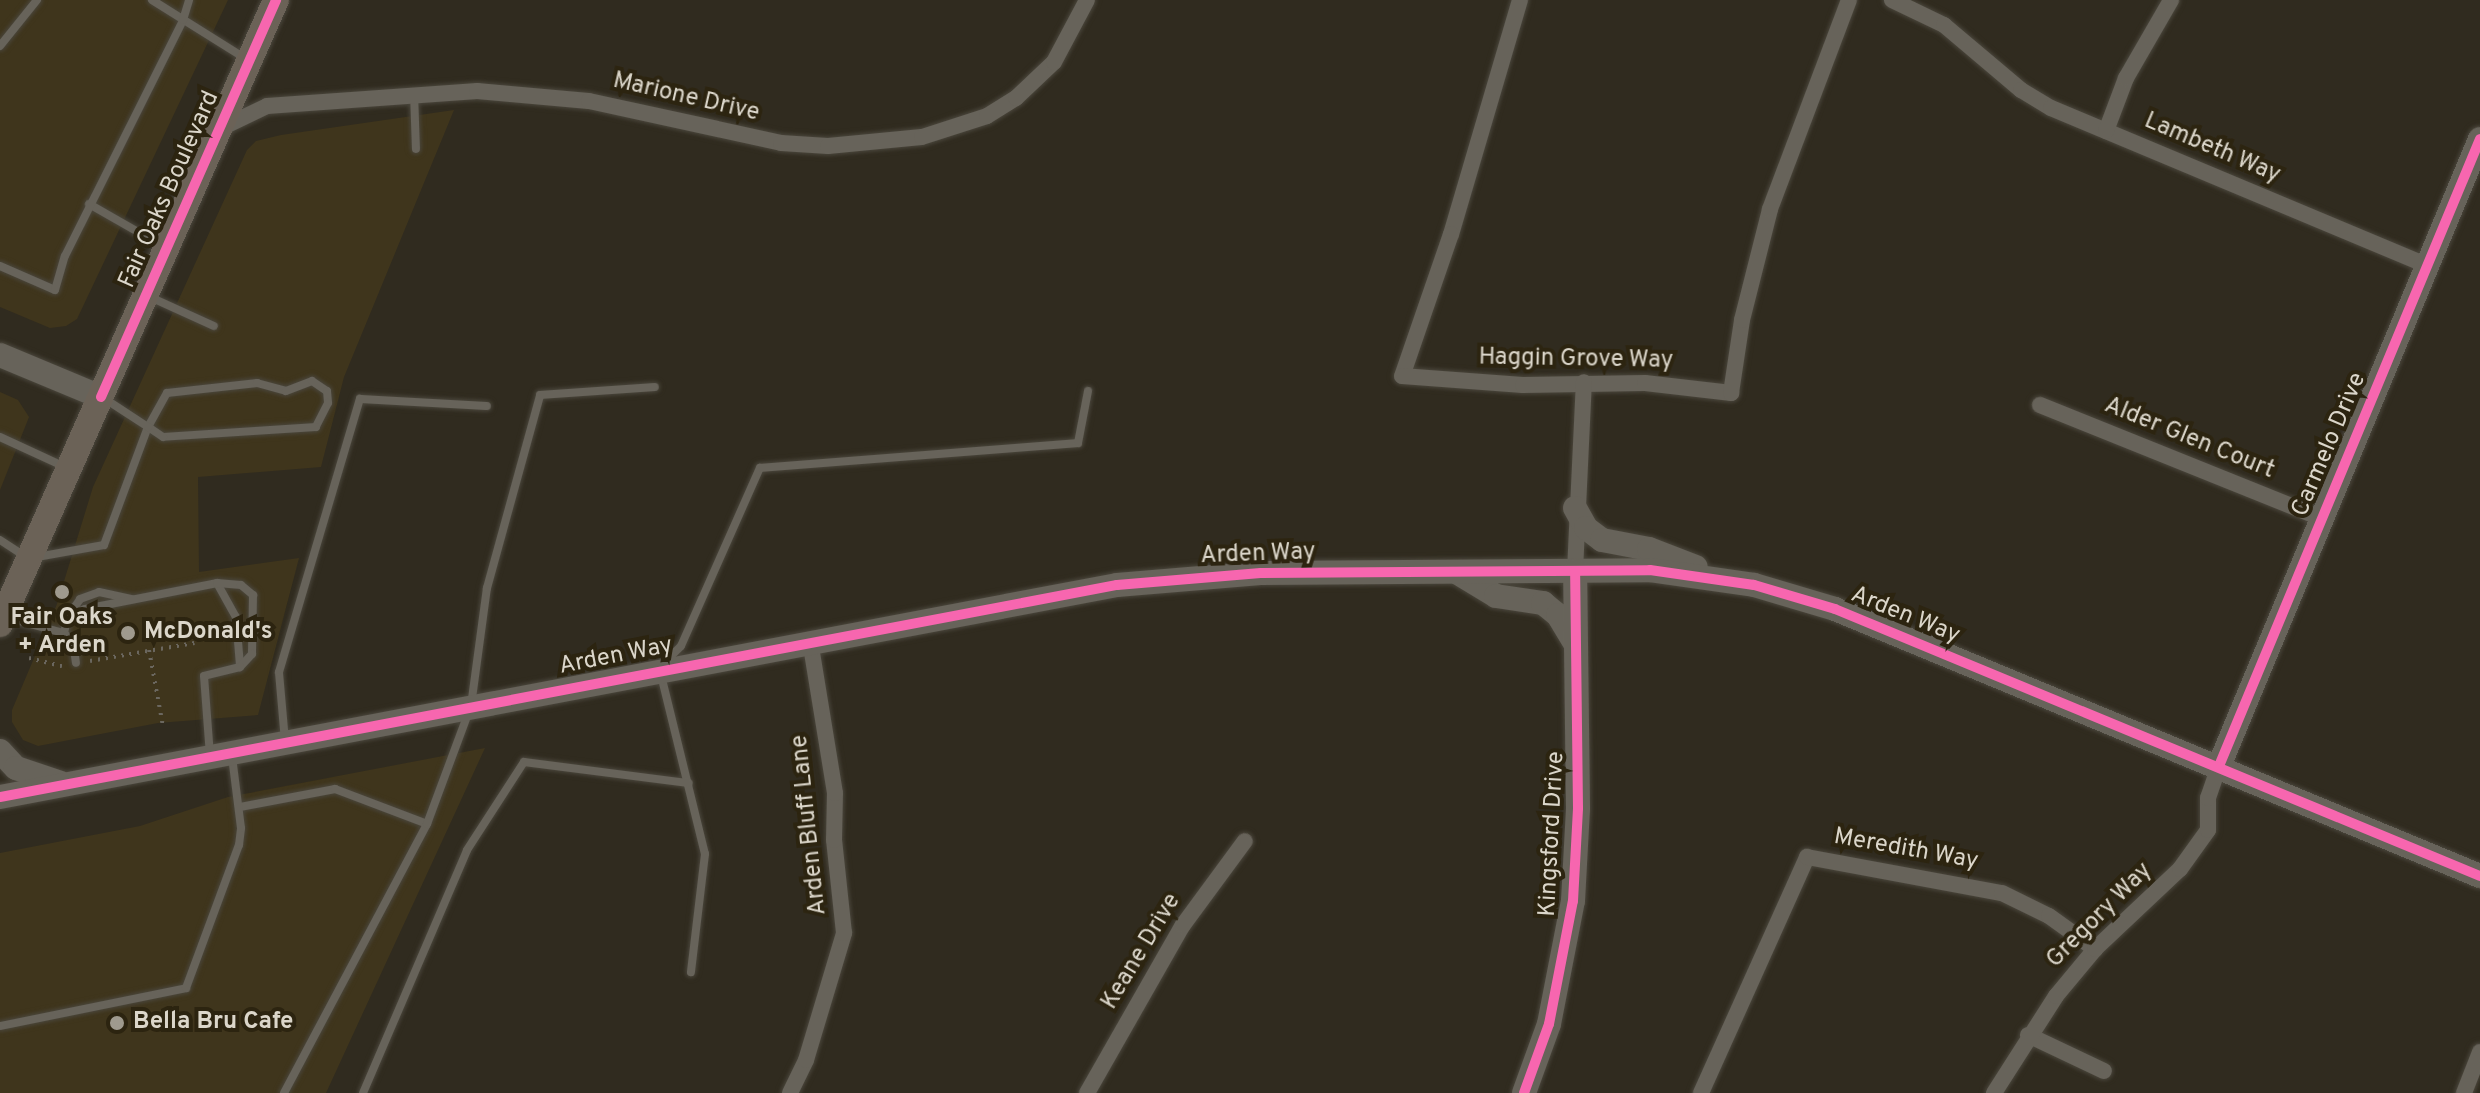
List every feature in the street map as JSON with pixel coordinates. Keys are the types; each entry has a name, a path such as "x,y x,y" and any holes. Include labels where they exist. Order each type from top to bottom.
{"main road":[{"name":"Fair Oaks Boulevard","path":"2,620 276,0"}],"street":[{"name":"Marione Drive","path":"219,129 267,106 414,93 536,94 781,143 875,143 955,128 1016,98 1054,62 1087,0"},
{"name":"Haggin Grove Way","path":"1520,0 1451,234 1402,376 1523,385 1645,383 1731,393 1742,320 1770,209 1849,0"},
{"name":"Lambeth Way","path":"1892,0 1944,25 2021,90 2106,131 2427,265"},
{"path":"2106,131 2126,78 2171,0"},
{"name":"Carmelo Drive","path":"2219,766 2480,139"},
{"path":"0,355 101,397"},
{"path":"1575,571 1575,508 1584,382"},
{"name":"Alder Glen Court","path":"2040,405 2321,518"},
{"path":"1575,508 1586,528 1602,540 1649,549 1724,579"},
{"name":"Arden Way","path":"0,797 658,669 1189,577 1650,570 1724,579 1835,609 2480,876"},
{"path":"1456,571 1496,596 1543,603 1558,615 1577,650"},
{"name":"Kingsford Drive","path":"1524,1093 1549,1024 1573,901 1577,650 1575,571"},
{"name":"Arden Bluff Lane","path":"790,1093 806,1060 844,933 834,840 835,793 810,641"},
{"path":"0,751 36,778 67,784"},
{"name":"Gregory Way","path":"1994,1093 2028,1035 2095,949 2173,877 2208,830 2208,798 2219,766"},
{"name":"Keane Drive","path":"1087,1093 1183,925 1245,841"},
{"name":"Meredith Way","path":"1701,1093 1807,857 2002,893 2049,916 2095,949"},
{"path":"2028,1035 2104,1071"},
{"path":"2464,1093 2480,1052"}],"lane":[{"path":"0,46 37,0"},
{"path":"152,0 249,61"},
{"path":"0,266 55,290 89,204 183,20 189,0"},
{"path":"414,93 416,149"},
{"path":"89,204 167,248"},
{"path":"146,295 214,326"},
{"path":"0,540 30,559 104,545 148,427 167,393 257,383 286,391 312,381 327,391 328,403 316,427 163,437 148,427 101,397"},
{"path":"284,1093 427,824 471,706 487,588 540,395 655,387"},
{"path":"691,972 705,854 658,669 681,646 760,468 1078,443 1088,391"},
{"path":"285,742 279,672 360,399 487,406"},
{"path":"0,437 69,469"},
{"path":"217,583 236,617 240,667"},
{"path":"0,1026 186,988 239,845 240,807 220,754 204,676 240,667 252,654 256,605 241,585 217,583 68,615"},
{"path":"64,633 68,615 80,599 99,592 133,599"},
{"path":"2,620 64,633 73,642 76,663"},
{"path":"363,1093 467,850 524,762 689,783"},
{"path":"240,807 335,789 427,824"}],"path":[{"path":"29,658 57,667 194,643"},
{"path":"149,650 163,726"}],"shaded area":[{"path":"0,0 228,0 77,319 66,326 50,328 0,307"},
{"path":"454,110 344,377 321,467 198,477 199,572 299,558 258,715 158,723 38,746 23,740 12,722 12,710 57,604 93,487 247,150 256,141 281,135"},
{"path":"0,392 18,400 29,417 0,490"},
{"path":"485,748 326,1093 0,1093 0,853 140,826 228,797"}],"cycle path":[{"path":"101,397 276,0"},
{"path":"2219,766 2480,139"},
{"path":"0,797 1117,585 1261,573 1650,570 1754,585 1835,609 2480,876"},
{"path":"1524,1093 1549,1024 1573,901 1578,808 1575,571"}],"place":[{"name":"Fair Oaks + Arden","path":"62,592"},
{"name":"McDonald's","path":"128,633"},
{"name":"Bella Bru Cafe","path":"117,1023"}]}
